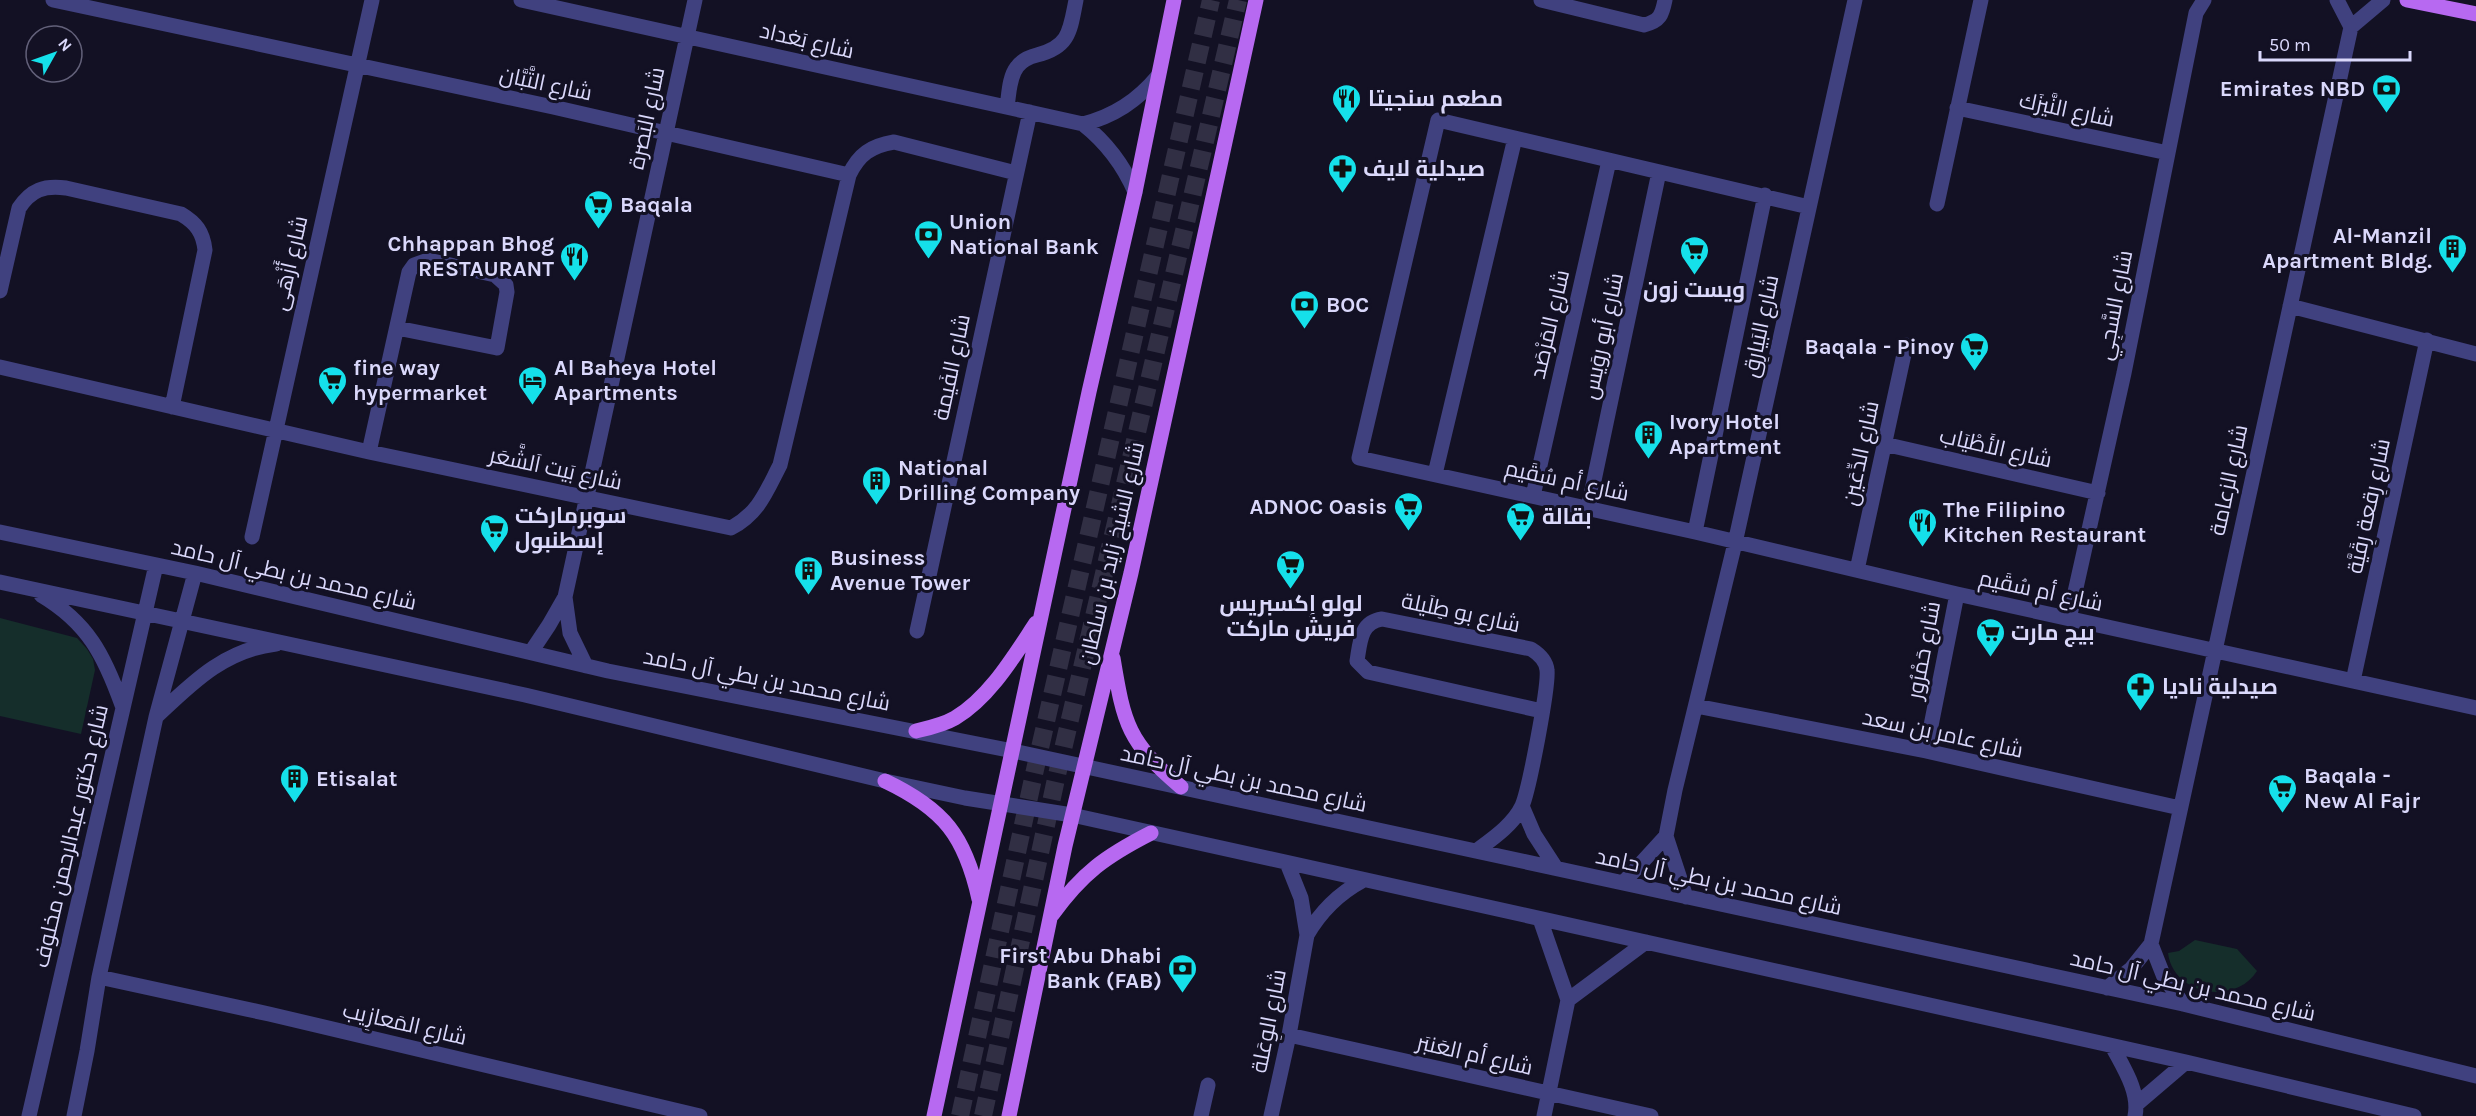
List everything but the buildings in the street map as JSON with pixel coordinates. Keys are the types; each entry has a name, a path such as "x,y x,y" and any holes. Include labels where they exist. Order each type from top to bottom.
{"main road":[{"path":"934,1116 1041,615 1135,192 1174,0"},
{"name":"شارع الشيخ زايد بن سلطان","path":"1009,1116 1048,920 1112,652 1256,0"},
{"path":"2407,0 2476,15"},
{"path":"916,731 955,718 974,703 1008,663 1041,615"},
{"path":"1112,652 1123,714 1129,728 1148,757 1181,787"},
{"path":"885,781 909,792 945,822 957,837 968,858 980,907"},
{"path":"1048,920 1078,882 1099,862 1151,833"}],"street":[{"name":"شارع التَّبَّان","path":"53,0 357,64 849,174"},
{"name":"شارع أَزْهَى","path":"252,537 372,0"},
{"name":"شارع بَغداد","path":"521,0 1083,124 1096,134 1118,159 1135,192"},
{"name":"شارع البَصرة","path":"531,652 565,597 695,0"},
{"path":"1007,107 1013,73 1030,57 1053,50 1065,40 1076,0"},
{"path":"1541,0 1644,25 1655,22 1662,15 1665,0"},
{"name":"شارع البَيارِق","path":"1623,883 1666,836 1735,543 1855,0"},
{"path":"1937,204 1981,0"},
{"name":"شارع السَّجِي","path":"2069,619 2098,493 2196,12 2204,0"},
{"path":"2337,0 2351,27 2383,0"},
{"name":"شارع الزعامة","path":"2107,987 2131,969 2151,944 2351,27"},
{"path":"1083,124 1126,106 1158,76"},
{"name":"شارع النَّيزَك","path":"1957,108 2168,153"},
{"name":"شارع الفَيمة","path":"917,631 1030,112"},
{"name":"شارع أم سُقَيم","path":"1809,207 1438,120 1359,458 1695,532 1957,594 2476,708"},
{"path":"1435,474 1515,138"},
{"path":"849,174 855,161 866,151 879,144 894,142 1016,172"},
{"name":"شارع المَرْصَد","path":"1533,496 1609,161"},
{"name":"شارع أبو روَيس","path":"1588,509 1659,172"},
{"name":"شارع بَيت اَلشَّعَر","path":"0,367 369,452 731,528 747,519 762,501 780,465 849,174"},
{"path":"0,291 19,208 27,196 38,189 52,186 66,188 181,214 191,220 203,238 205,250 172,407"},
{"path":"1695,532 1765,195"},
{"path":"369,452 409,272 414,265 428,260 495,275 506,285 507,291 497,348 397,328"},
{"path":"2290,306 2476,354"},
{"name":"شارع رِقعة رِقَيَّة","path":"2353,681 2427,340"},
{"name":"شارع الدِّعَين","path":"1857,570 1906,345"},
{"name":"شارع الأَطْيَاب","path":"1884,444 2098,493"},
{"name":"شارع محمد بن بطي آل حامد","path":"0,532 195,573 586,666 1013,751 2107,987 2476,1076"},
{"name":"شارع دكتور عبدالرحمن مخلوف","path":"29,1116 156,565"},
{"path":"74,1116 99,977 156,717 195,573"},
{"path":"0,582 525,695 885,781 1072,815 2186,1062 2414,1116"},
{"path":"31,589 66,611 94,642 105,660 122,705"},
{"name":"شارع حَمْرُور","path":"1926,751 1957,594"},
{"name":"شارع البَصرة","path":"565,597 570,633 586,666"},
{"name":"شارع بو طِلَيلة","path":"1476,851 1503,829 1522,806 1542,711 1548,670 1542,657 1531,649 1382,619 1371,622 1363,633 1357,662 1368,672 1542,711"},
{"path":"156,717 201,674 220,661 263,646 286,643"},
{"name":"شارع عامر بن سعد","path":"1696,706 1926,751 2180,808"},
{"path":"1522,806 1534,834 1556,868"},
{"path":"1666,836 1686,897"},
{"name":"شارع الوِعَلة","path":"1271,1116 1289,1035 1307,935 1301,898 1287,863"},
{"name":"شارع الوِعَلة","path":"1307,935 1319,916 1334,899 1362,881"},
{"path":"1540,919 1568,1000 1544,1116"},
{"path":"1568,1000 1646,942"},
{"path":"2151,944 2164,976 2183,1004"},
{"name":"شارع المَعازِيب","path":"99,977 700,1116"},
{"name":"شارع أم العَنبَر","path":"1289,1035 1651,1116"},
{"path":"2112,1046 2136,1109 2186,1062"},
{"path":"1201,1116 1208,1085"}],"green space":[{"path":"0,618 77,638 87,649 93,659 95,670 81,734 0,716"},
{"path":"2195,940 2237,949 2257,971 2247,982 2235,989 2220,992 2206,991 2193,986 2181,978 2172,967 2168,953 2179,951"}],"tunnel":[{"path":"960,1116 1034,774 1211,0"},
{"path":"983,1116 1056,779 1238,0"}],"place":[{"name":"Emirates NBD","path":"2386,114"},
{"name":"مطعم سنجيتا","path":"1347,124"},
{"name":"صيدلية لايف","path":"1342,194"},
{"name":"Baqala","path":"599,230"},
{"name":"Union National Bank","path":"928,260"},
{"name":"Al-Manzil Apartment Bldg.","path":"2453,274"},
{"name":"ويست زون","path":"1694,276"},
{"name":"Chhappan Bhog RESTAURANT","path":"575,282"},
{"name":"BOC","path":"1305,330"},
{"name":"Baqala - Pinoy","path":"1975,372"},
{"name":"fine way hypermarket","path":"332,406"},
{"name":"Al Baheya Hotel Apartments","path":"533,406"},
{"name":"Ivory Hotel Apartment","path":"1648,460"},
{"name":"National Drilling Company","path":"877,506"},
{"name":"ADNOC Oasis","path":"1408,532"},
{"name":"بقالة","path":"1521,542"},
{"name":"The Filipino Kitchen Restaurant","path":"1922,548"},
{"name":"سوبرماركت إسطنبول","path":"494,554"},
{"name":"لولو إكسبريس فريش ماركت","path":"1291,590"},
{"name":"Business Avenue Tower","path":"809,596"},
{"name":"بيج مارت","path":"1990,658"},
{"name":"صيدلية ناديا","path":"2141,712"},
{"name":"Etisalat","path":"295,804"},
{"name":"Baqala - New Al Fajr","path":"2283,814"},
{"name":"First Abu Dhabi Bank (FAB)","path":"1183,994"}]}
